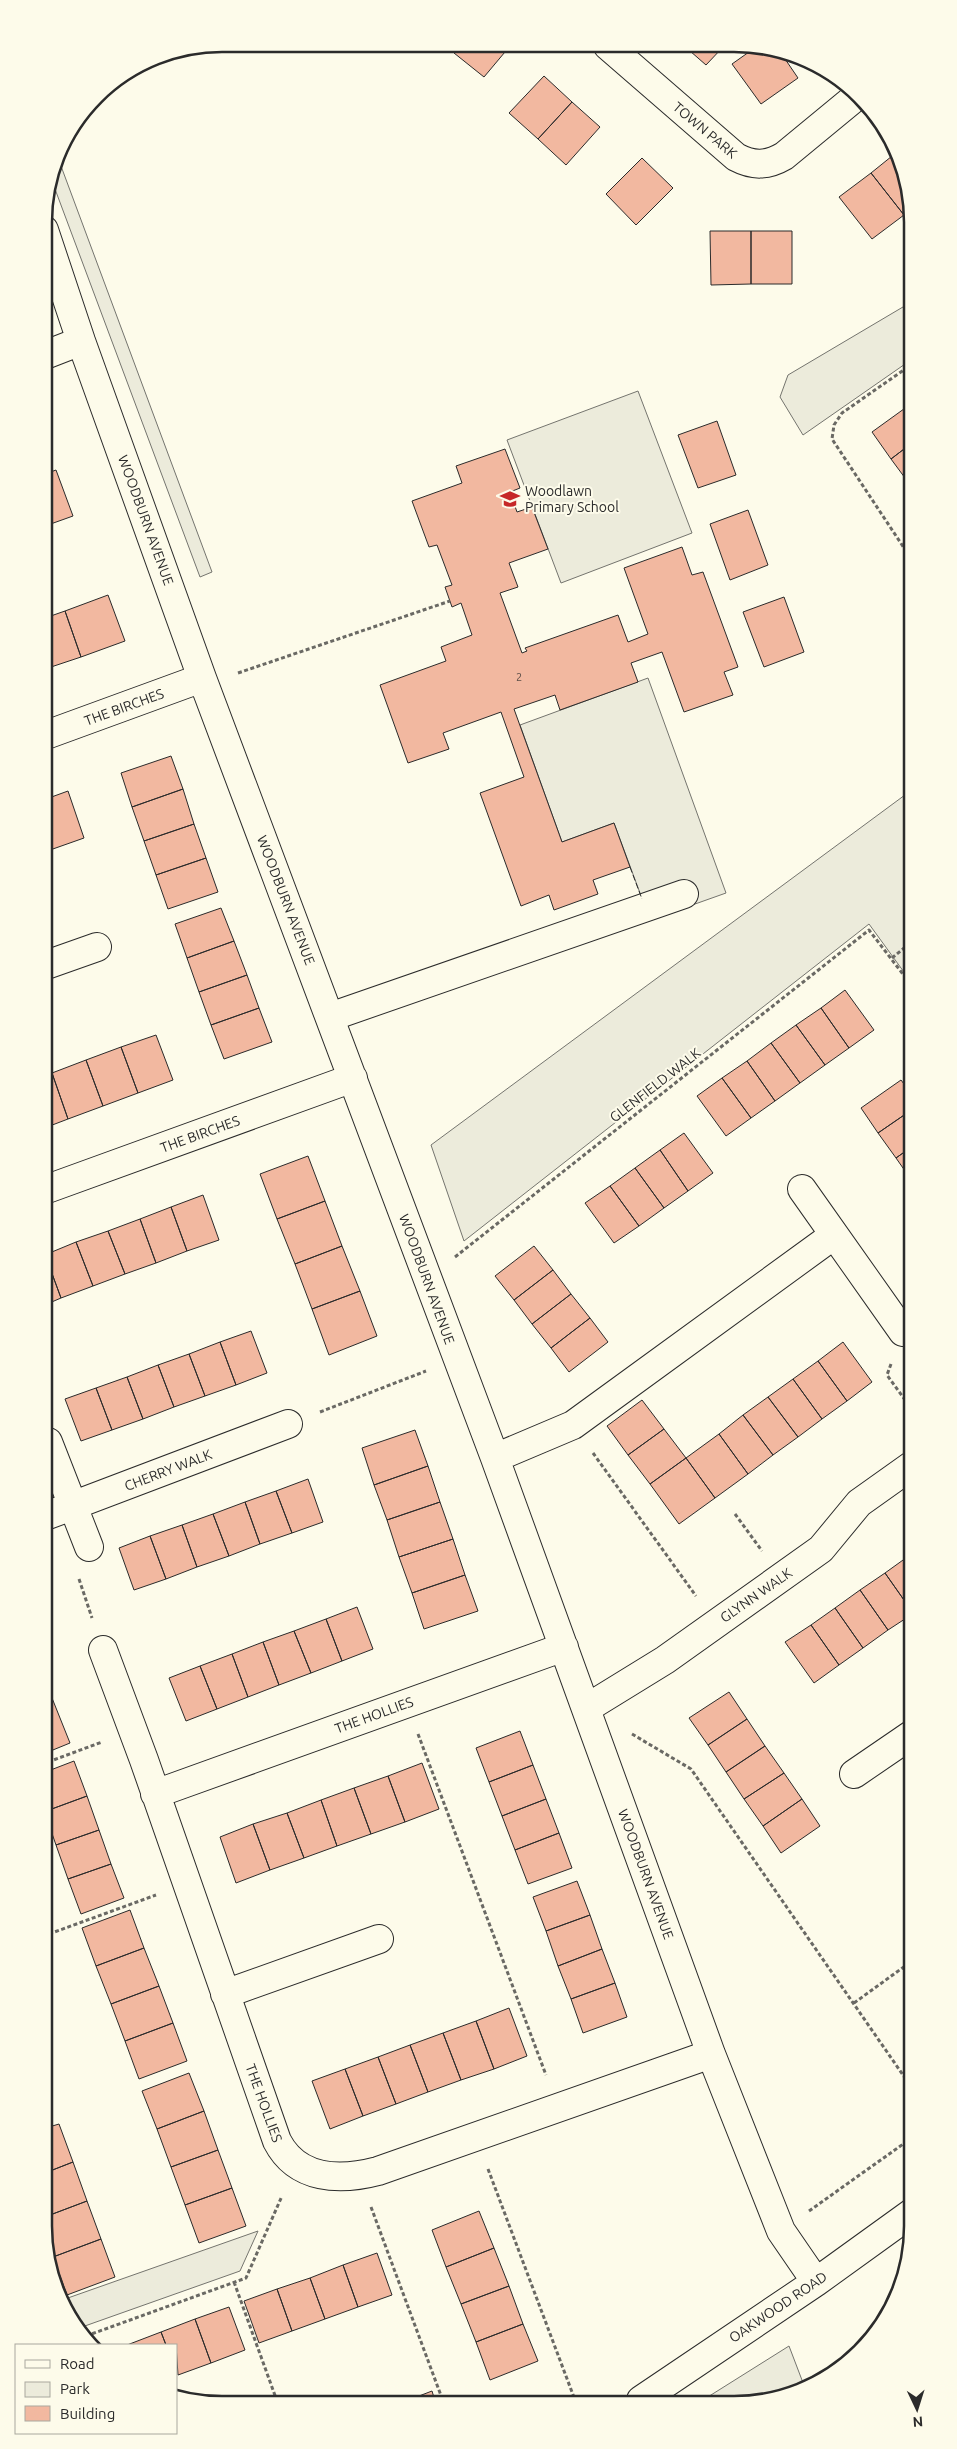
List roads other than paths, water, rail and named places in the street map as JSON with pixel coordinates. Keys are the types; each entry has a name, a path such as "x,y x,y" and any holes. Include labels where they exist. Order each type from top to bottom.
{"street":[{"name":"TOWN PARK","path":"615,52 736,157 747,163 760,165 773,162 784,156 852,100"},
{"name":"WOODBURN AVENUE","path":"53,257 81,341 204,681 495,1458 711,2054 781,2231 816,2282"},
{"path":"53,352 81,341"},
{"name":"THE BIRCHES","path":"53,733 204,681"},
{"path":"330,1017 684,894"},
{"path":"53,963 97,947"},
{"name":"THE BIRCHES","path":"53,1187 353,1078"},
{"path":"802,1189 903,1332"},
{"path":"495,1458 573,1425 834,1235"},
{"name":"CHERRY WALK","path":"60,1511 288,1424"},
{"path":"52,1467 60,1511 89,1546"},
{"name":"GLYNN WALK","path":"587,1708 665,1660 821,1549 858,1503 904,1471"},
{"name":"THE HOLLIES","path":"155,1794 564,1647"},
{"name":"THE HOLLIES","path":"103,1650 133,1730 277,2141 283,2152 304,2170 325,2176 360,2176 711,2054"},
{"path":"854,1774 904,1740"},
{"path":"225,1994 379,1939"},
{"name":"OAKWOOD ROAD","path":"647,2396 816,2282 904,2218"}],"place":[{"name":"Woodlawn Primary School","path":"510,499"}]}
